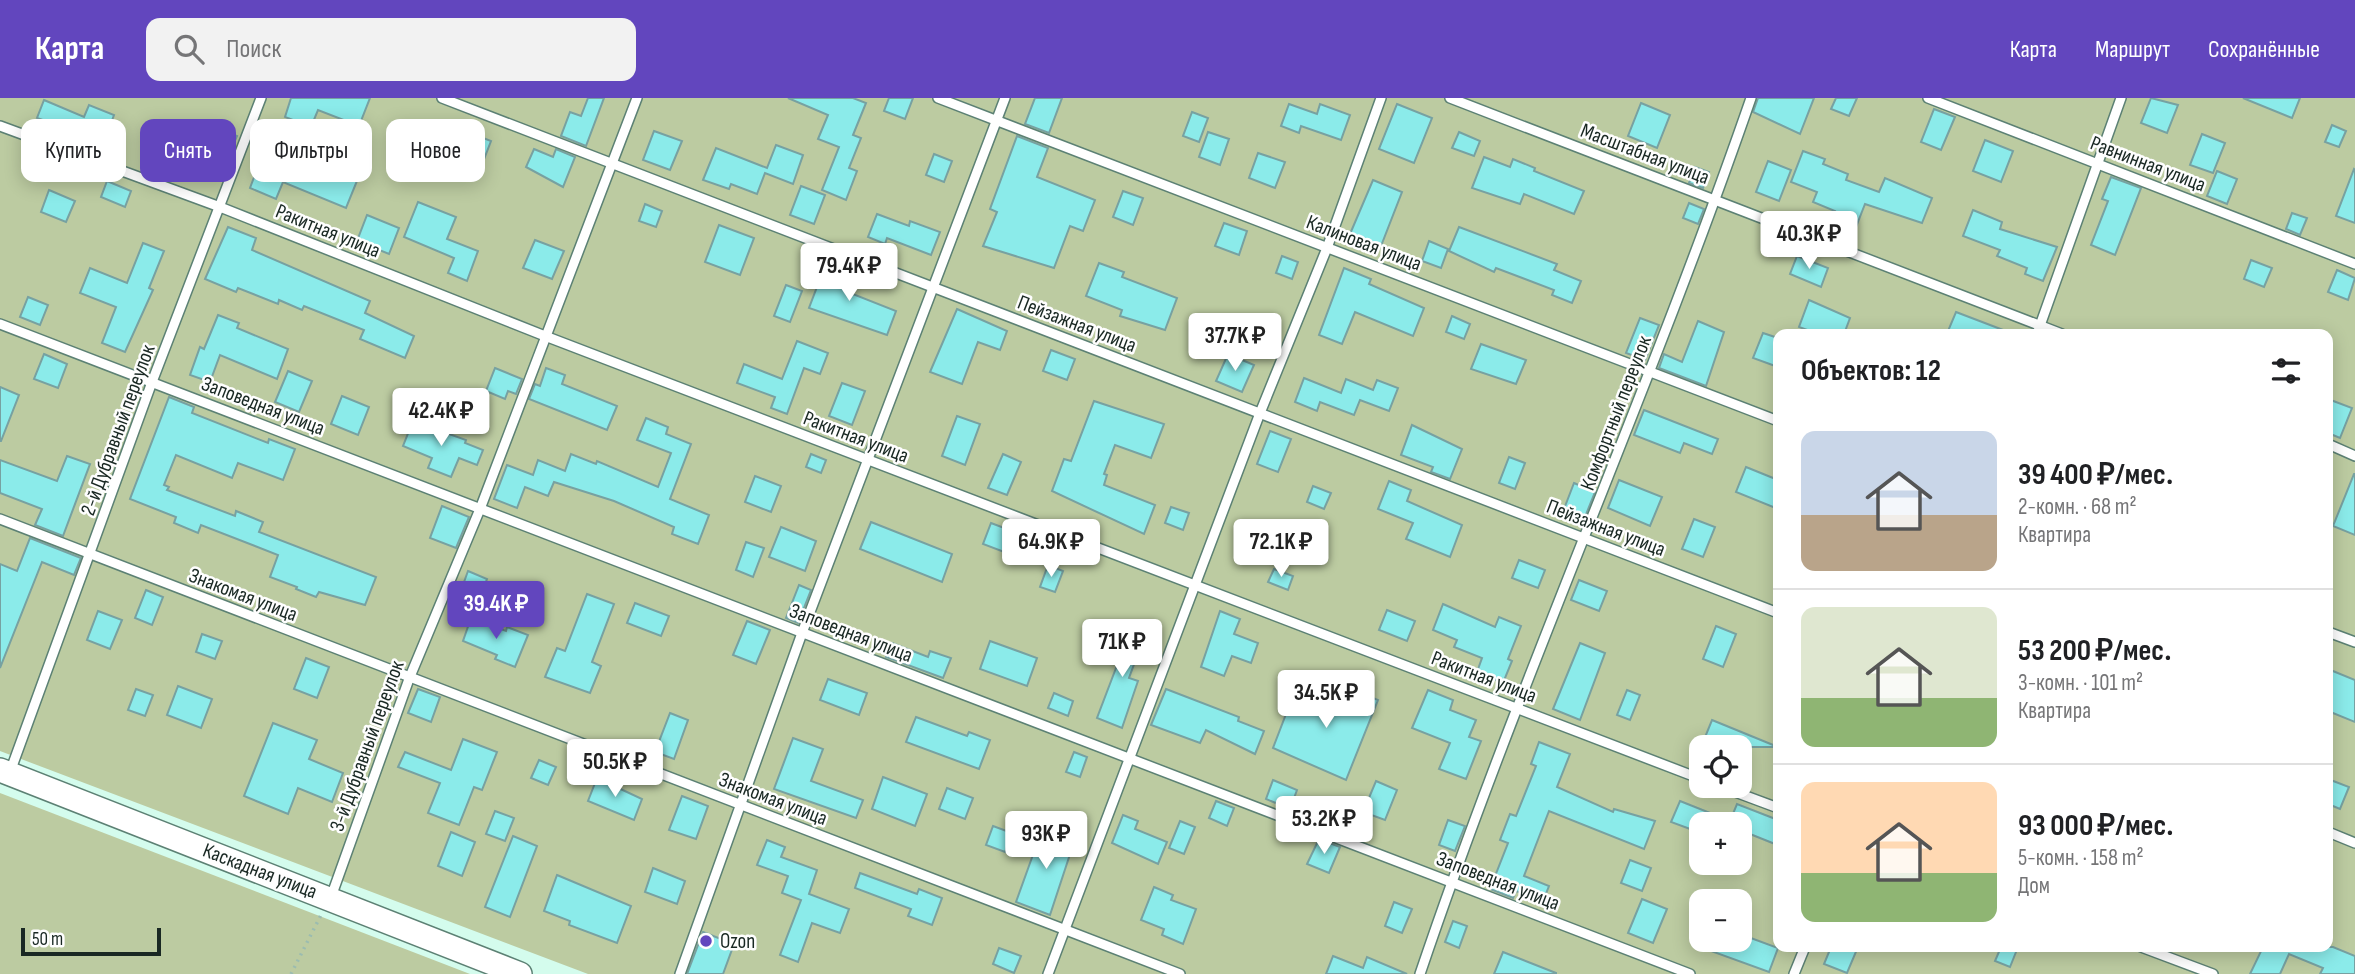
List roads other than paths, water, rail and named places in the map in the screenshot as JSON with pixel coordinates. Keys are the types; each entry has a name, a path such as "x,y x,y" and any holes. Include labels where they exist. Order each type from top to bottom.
{"street":[{"name":"Каскадная улица","path":"4,772 520,974"}],"lane":[{"name":"2-й Дубравный переулок","path":"4,772 92,554 152,382 261,98"},
{"name":"Пейзажная улица","path":"442,98 1773,611"},
{"name":"3-й Дубравный переулок","path":"330,898 410,679 480,509 637,98"},
{"name":"Калиновая улица","path":"938,98 1773,419"},
{"path":"680,974 802,633 1005,98"},
{"path":"1048,974 1260,413 1327,248 1381,98"},
{"name":"Масштабная улица","path":"1450,98 1716,200 2036,329"},
{"name":"Комфортный переулок","path":"1420,974 1451,882 1651,373 1751,98"},
{"name":"Равнинная улица","path":"1928,98 2355,264"},
{"path":"2038,329 2121,98"},
{"name":"Ракитная улица","path":"0,126 220,207 545,336 1689,774"},
{"name":"Заповедная улица","path":"0,324 1690,974"},
{"path":"2333,446 2355,456"},
{"name":"Знакомая улица","path":"0,519 1180,974"},
{"path":"2333,634 2355,642"},
{"path":"1751,798 1773,806"},
{"path":"2333,834 2355,843"},
{"path":"1794,974 1803,952"},
{"path":"2154,952 2213,974"}],"place":[{"name":"Ozon","path":"706,941"}]}
